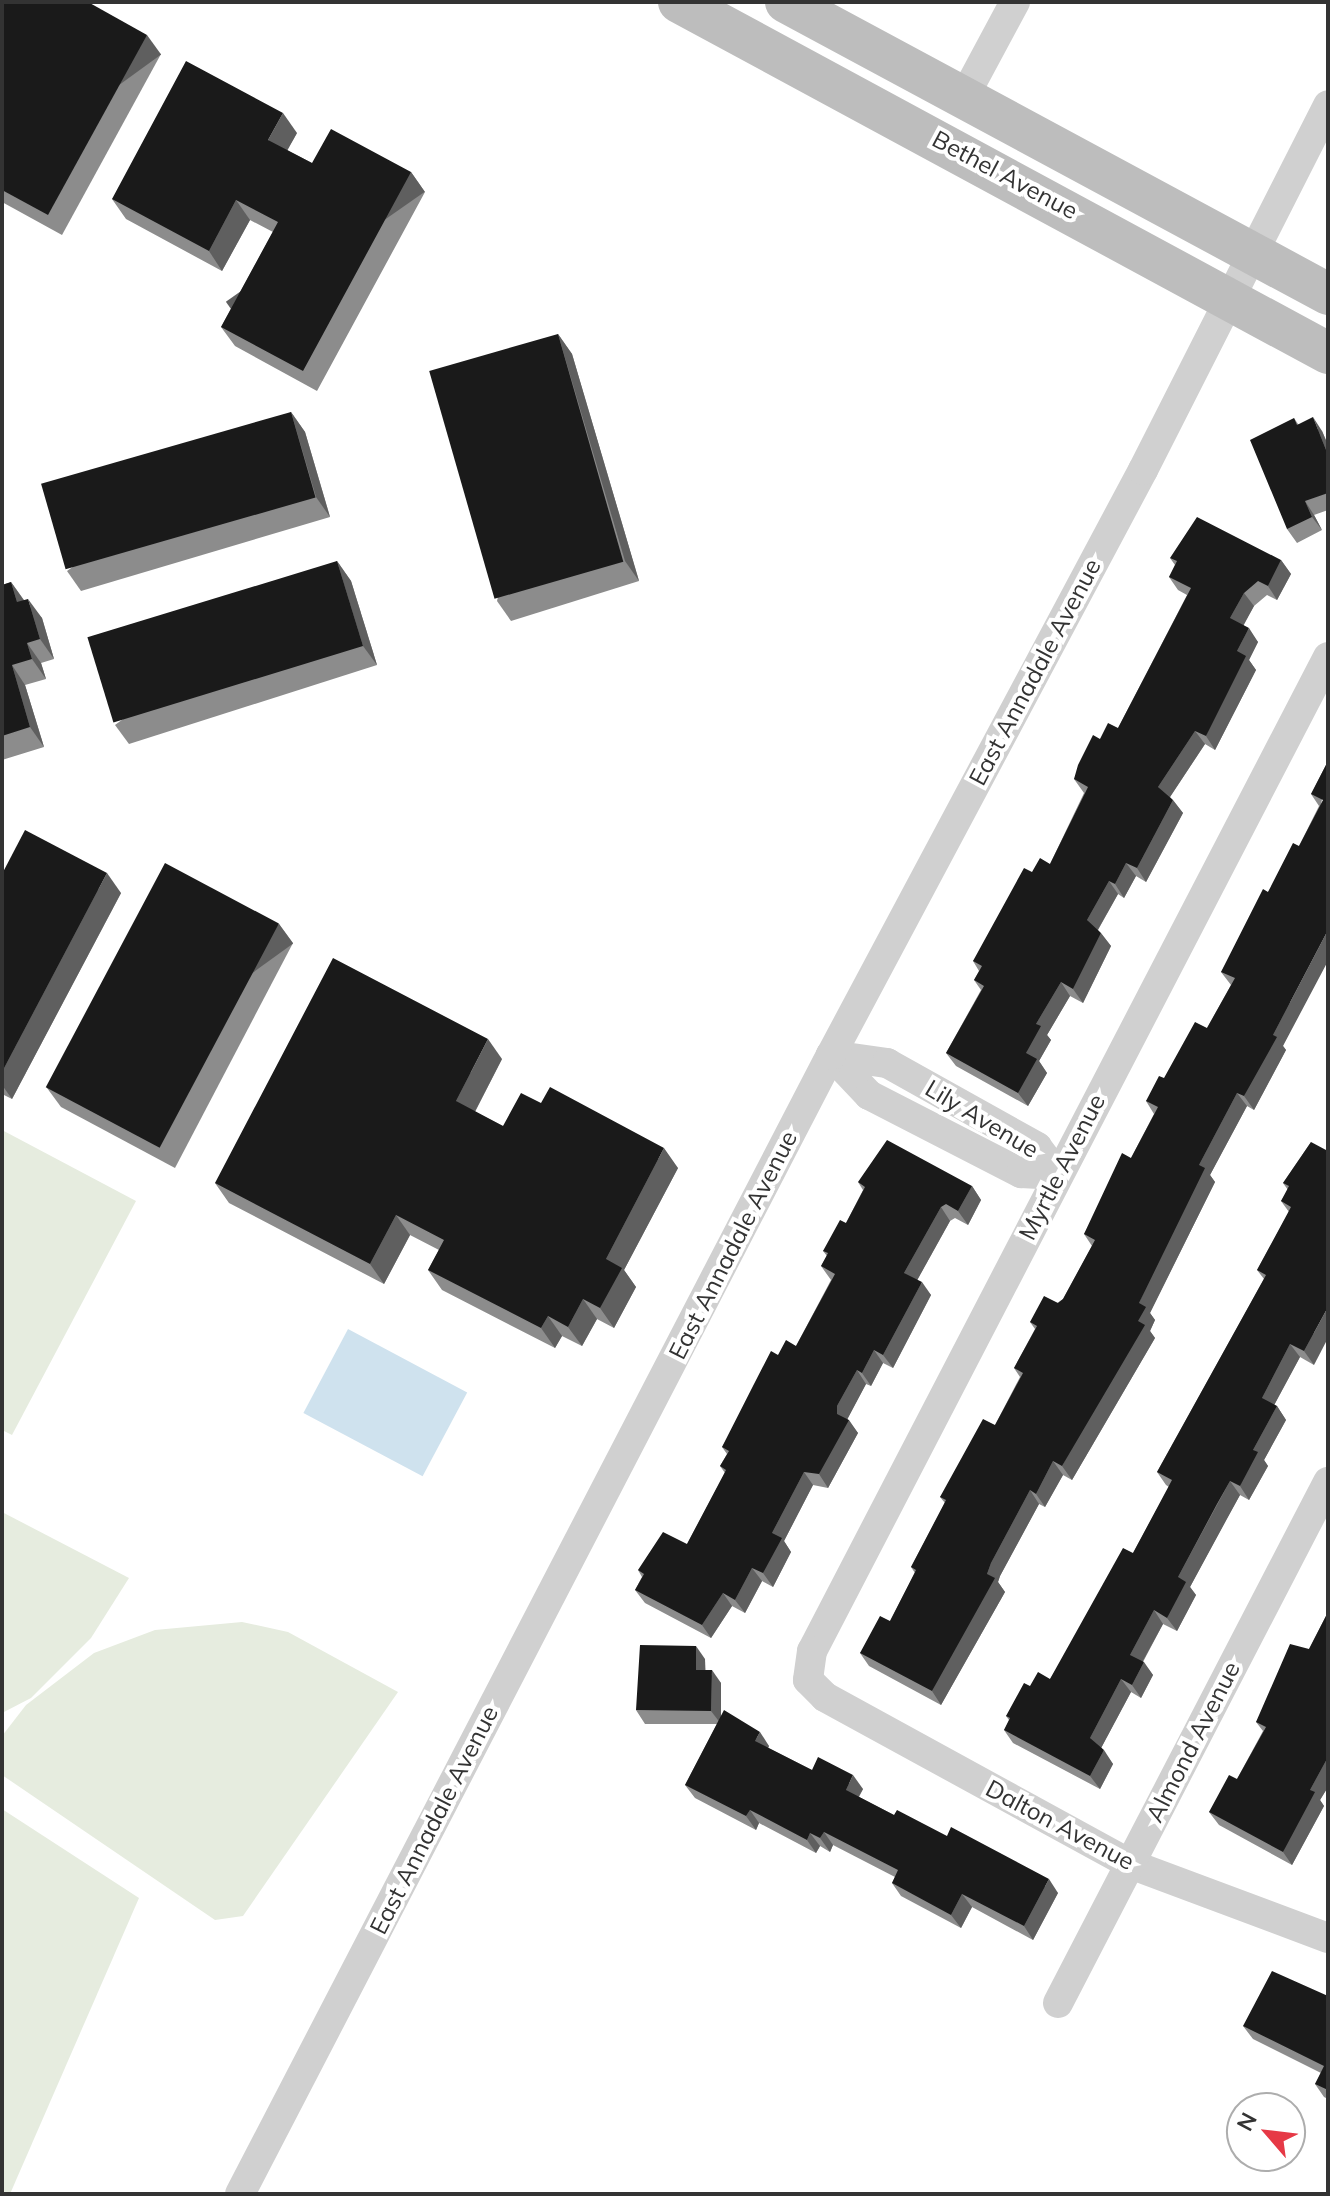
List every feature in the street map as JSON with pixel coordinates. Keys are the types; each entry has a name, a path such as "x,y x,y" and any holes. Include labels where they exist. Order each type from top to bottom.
{"main road":[{"name":"Bethel Avenue","path":"679,2 1328,353"},
{"path":"732,2 864,65 955,93"},
{"name":"Bethel Avenue","path":"786,2 1328,294"}],"street":[{"path":"955,93 1015,2"},
{"name":"East Annadale Avenue","path":"240,2194 1328,105"},
{"name":"Myrtle Avenue","path":"808,1680 812,1651 1328,657"},
{"name":"Lily Avenue","path":"831,1055 869,1095 1021,1173 1058,1175"},
{"name":"Almond Avenue","path":"1058,2003 1328,1482"},
{"name":"Dalton Avenue","path":"808,1680 825,1697 1130,1864 1328,1938"}],"shaded area":[{"path":"2,1130 136,1201 12,1435 2,1430"},
{"path":"2,1512 129,1578 91,1638 31,1698 2,1713"},
{"path":"242,1622 288,1632 398,1692 243,1916 215,1920 2,1775 2,1736 26,1705 94,1653 155,1630"},
{"path":"2,1809 139,1898 10,2194 2,2194"}],"water":[{"path":"348,1329 467,1392 423,1476 303,1413"}],"building":[{"path":"2,2 88,2 147,35 48,215 2,190"},
{"path":"186,61 283,113 268,140 312,163 331,129 411,172 303,371 221,327 278,222 236,200 209,251 112,199"},
{"path":"558,334 623,562 495,599 429,371"},
{"path":"291,412 316,498 66,569 41,484"},
{"path":"1313,417 1328,455 1328,493 1305,501 1312,517 1287,529 1250,440 1294,418 1297,425"},
{"path":"1197,517 1281,560 1268,586 1258,581 1244,593 1230,618 1249,628 1237,651 1246,656 1206,736 1195,731 1158,787 1173,800 1137,868 1126,863 1115,884 1109,881 1087,920 1101,933 1073,989 1061,982 1036,1024 1041,1026 1026,1053 1037,1059 1018,1093 946,1053 984,986 974,980 982,966 973,961 1024,868 1032,872 1040,858 1050,864 1088,787 1074,779 1093,735 1100,739 1108,723 1118,728 1191,588 1169,577 1177,561 1170,558"},
{"path":"337,561 363,646 113,722 87,637"},
{"path":"11,582 17,602 28,599 40,639 27,643 32,659 12,665 30,727 2,736 2,585"},
{"path":"1328,761 1328,930 1273,1035 1277,1037 1244,1096 1237,1093 1199,1165 1205,1168 1139,1303 1146,1307 1138,1321 1145,1325 1062,1466 1053,1461 1036,1494 1030,1490 991,1563 987,1574 995,1578 932,1691 860,1653 880,1616 890,1621 916,1570 911,1567 946,1500 940,1497 983,1419 995,1425 1023,1373 1014,1368 1037,1326 1030,1322 1044,1296 1058,1303 1063,1299 1095,1240 1084,1234 1122,1153 1131,1158 1158,1107 1146,1101 1159,1076 1164,1078 1195,1022 1207,1028 1235,978 1221,972 1263,889 1268,892 1293,843 1299,846 1323,800 1311,794"},
{"path":"25,830 107,873 2,1072 2,874"},
{"path":"165,863 279,924 160,1148 46,1087"},
{"path":"333,958 488,1039 456,1101 503,1126 521,1093 541,1103 550,1087 664,1148 606,1259 622,1268 600,1308 583,1299 568,1327 548,1316 541,1328 428,1270 444,1240 396,1215 370,1264 215,1183"},
{"path":"887,1140 972,1186 958,1211 946,1204 941,1207 904,1273 922,1282 883,1355 874,1350 862,1373 857,1370 837,1406 837,1414 849,1420 819,1474 804,1472 772,1533 782,1538 763,1573 752,1568 735,1600 723,1593 702,1625 635,1590 644,1574 638,1570 663,1532 687,1544 726,1470 720,1466 729,1451 722,1447 771,1351 778,1355 786,1340 796,1346 835,1274 821,1266 828,1253 823,1251 840,1220 846,1223 865,1187 858,1182"},
{"path":"1311,1142 1326,1150 1328,1146 1328,1307 1304,1351 1290,1344 1262,1398 1277,1406 1253,1450 1258,1452 1240,1486 1230,1481 1217,1504 1178,1577 1186,1582 1167,1618 1154,1610 1130,1655 1144,1662 1132,1685 1121,1679 1090,1738 1104,1750 1090,1776 1004,1730 1010,1718 1006,1716 1024,1683 1030,1686 1038,1672 1050,1679 1123,1548 1133,1553 1172,1480 1157,1472 1266,1275 1257,1270 1291,1207 1281,1201 1289,1186 1283,1183"},
{"path":"1328,1612 1328,1757 1310,1790 1315,1792 1283,1852 1209,1812 1229,1775 1237,1779 1266,1727 1256,1722 1290,1644 1309,1649"},
{"path":"640,1645 696,1646 696,1670 712,1670 711,1711 636,1710"},
{"path":"724,1710 760,1732 755,1741 812,1770 818,1757 853,1775 846,1790 894,1815 897,1810 947,1836 951,1827 1049,1879 1024,1926 962,1894 951,1915 892,1883 898,1870 824,1832 820,1838 810,1833 807,1840 750,1810 746,1816 685,1785"},
{"path":"1272,1971 1328,1996 1328,2090 1315,2084 1324,2066 1243,2026"}]}
